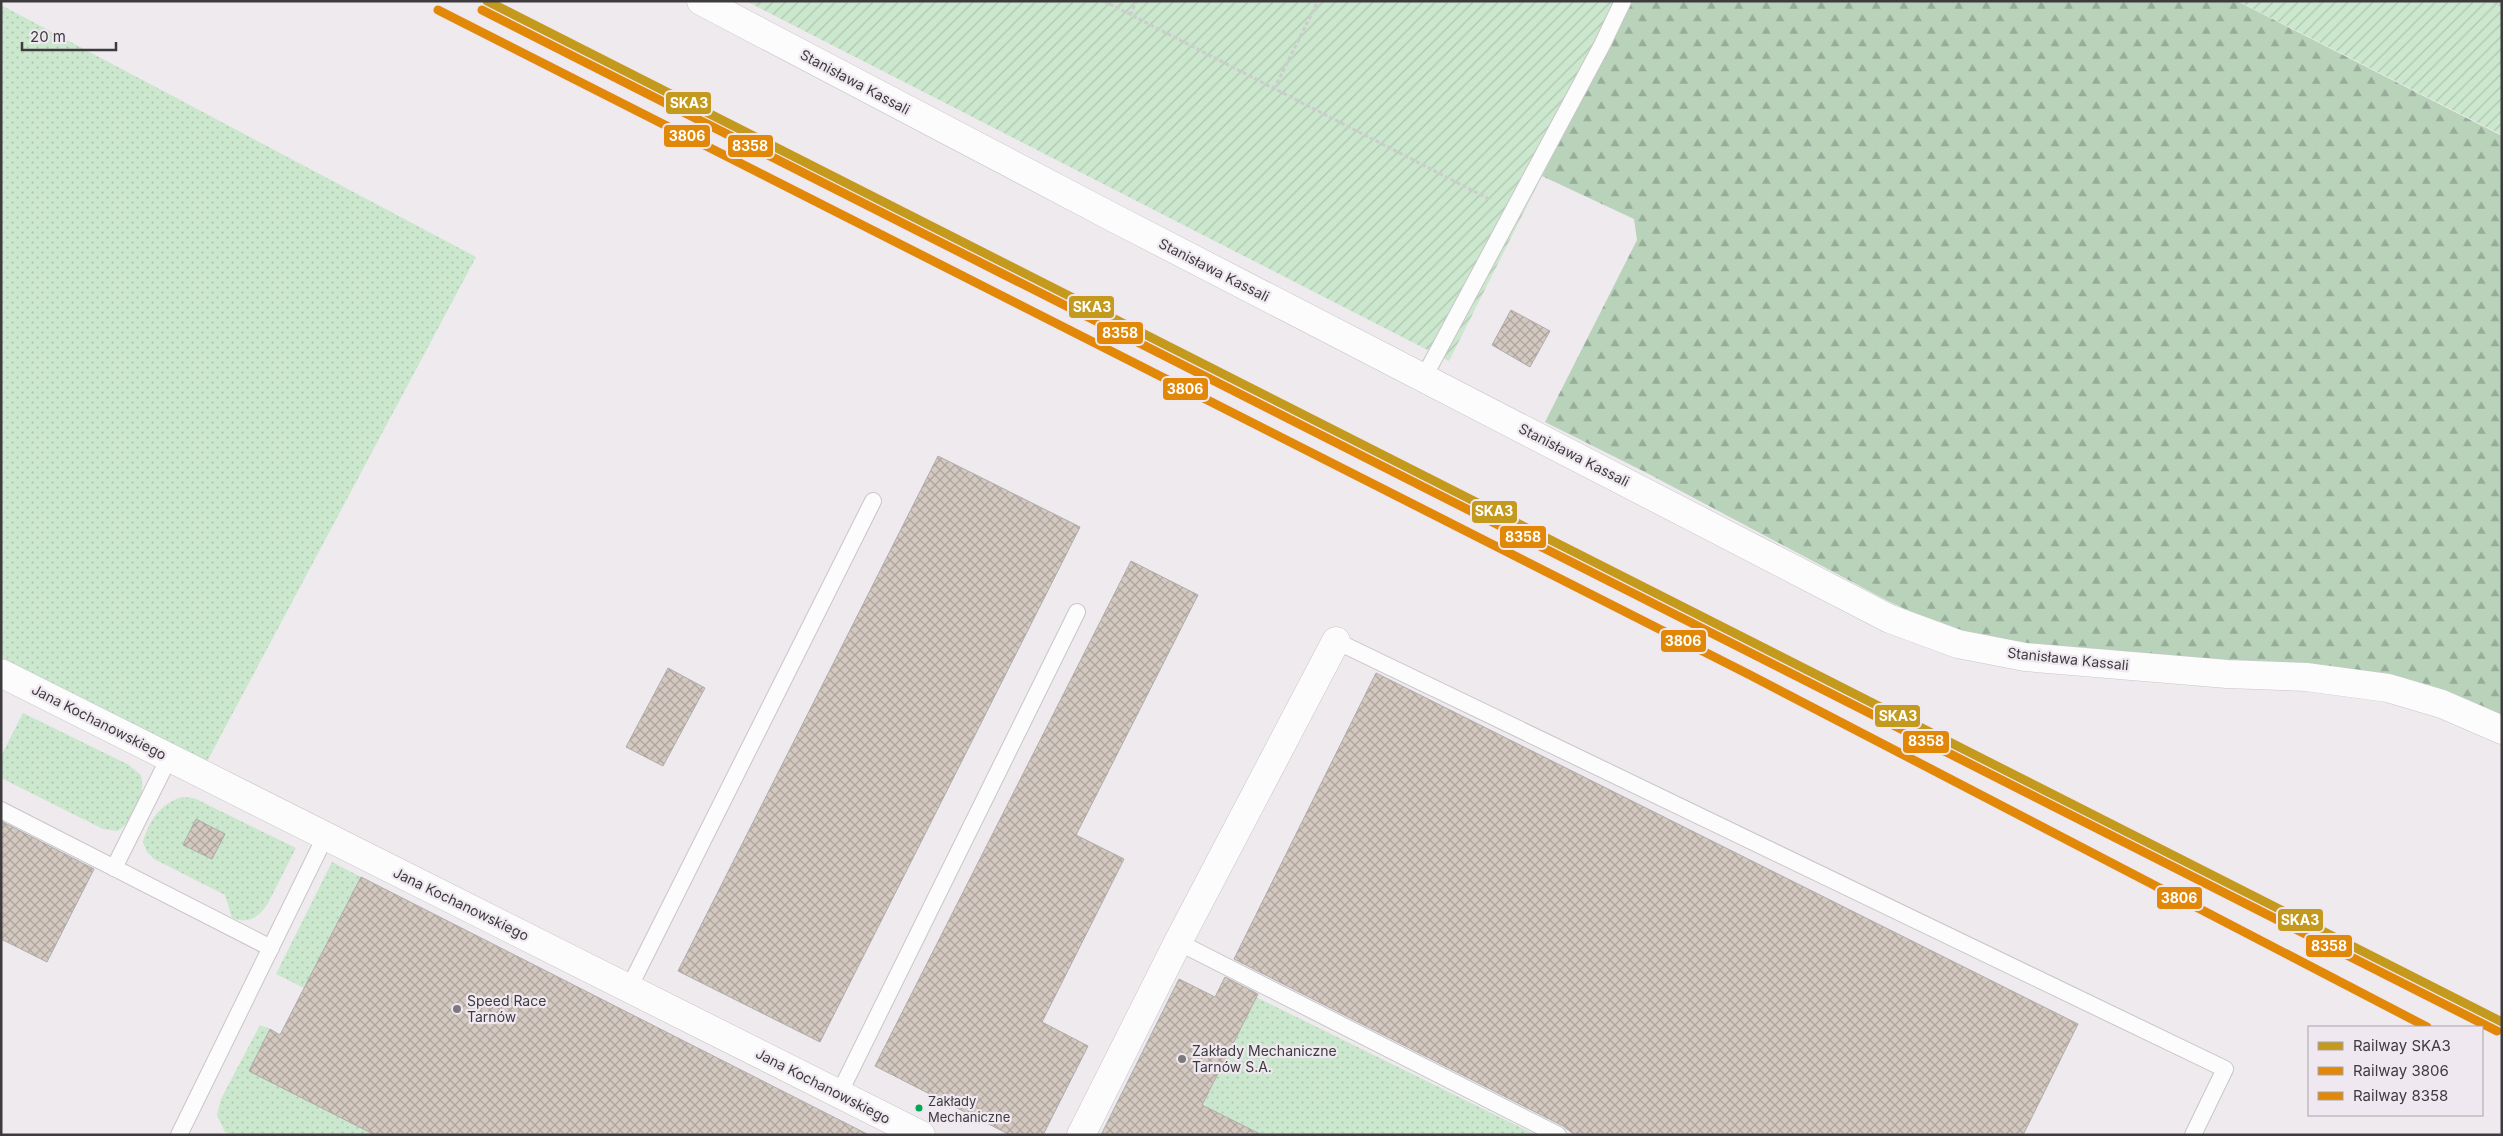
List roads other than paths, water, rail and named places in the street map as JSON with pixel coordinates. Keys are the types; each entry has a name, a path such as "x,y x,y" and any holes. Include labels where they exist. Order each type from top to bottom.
{"street":[{"name":"Stanisława Kassali","path":"702,1 1123,223 1890,619 1958,644 2025,657 2227,674 2306,677 2388,688 2442,704 2502,730"},
{"path":"1081,1135 1178,942 1336,642"},
{"name":"Jana Kochanowskiego","path":"1,673 920,1135"}],"lane":[{"path":"1424,377 1514,212 1602,45 1623,1"},
{"path":"629,988 873,502"},
{"path":"839,1094 1077,612"},
{"path":"1336,642 2225,1069 2192,1135"},
{"path":"114,868 169,758"},
{"path":"1,810 271,948"},
{"path":"179,1135 325,837"},
{"path":"1178,942 1558,1135"}],"rail line":[{"name":"SKA3","path":"487,1 2502,1022"},
{"name":"3806","path":"438,10 1750,675 2425,1026"},
{"name":"8358","path":"482,10 2497,1031"}],"place":[{"name":"Speed Race Tarnów","path":"457,1009"},
{"name":"Zakłady Mechaniczne Tarnów S.A.","path":"1182,1059"},
{"name":"Zakłady Mechaniczne","path":"919,1108"}]}
